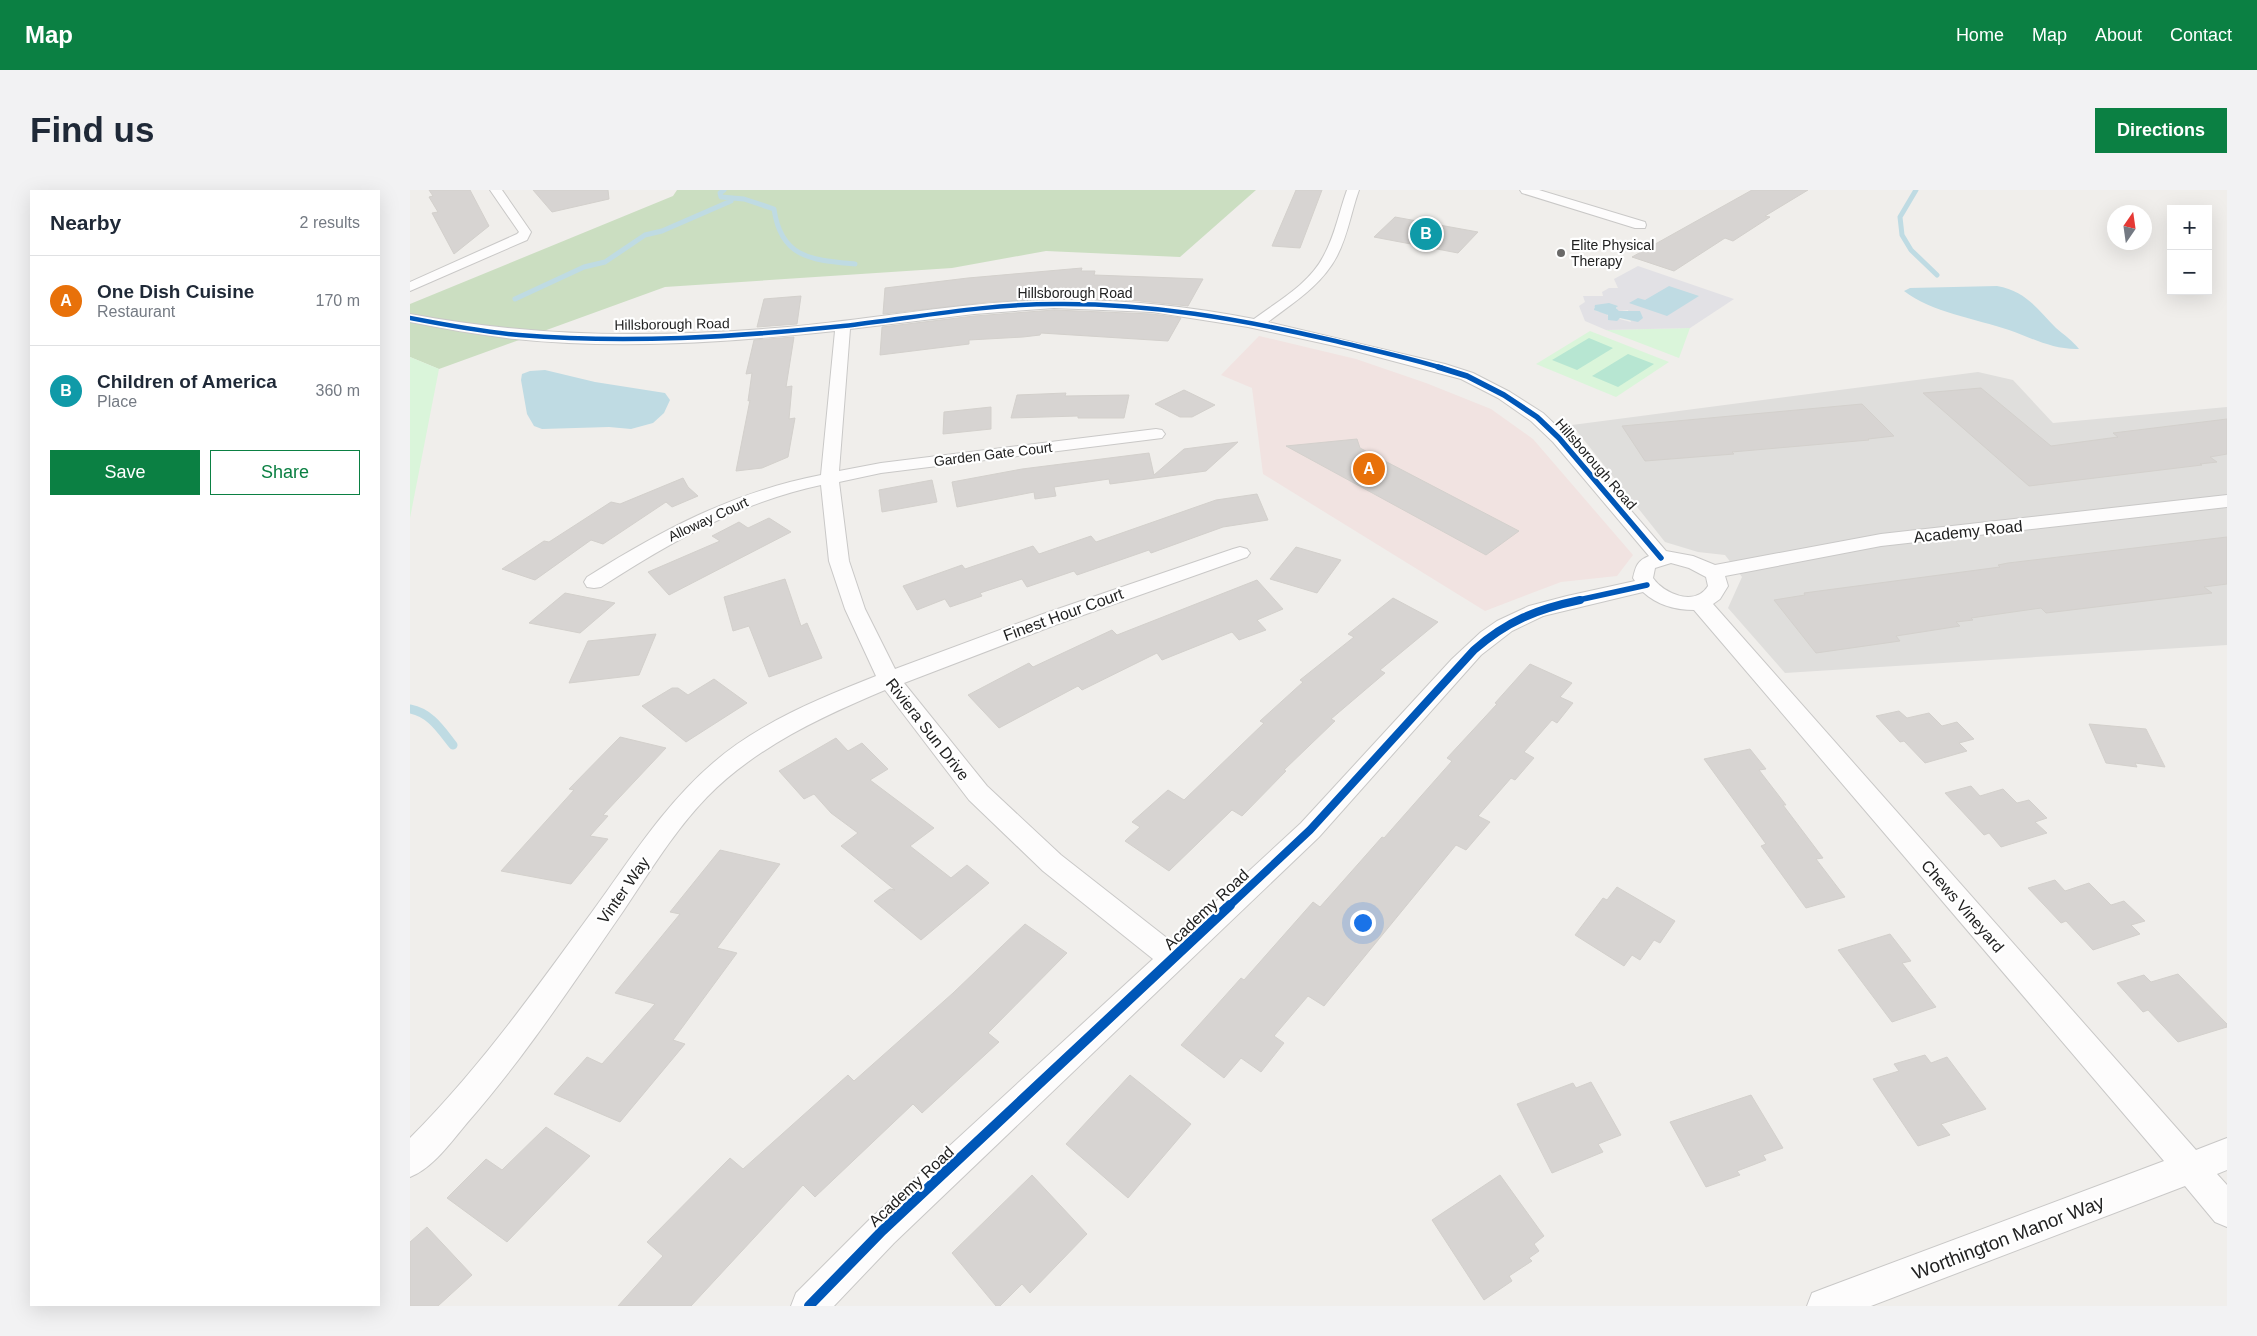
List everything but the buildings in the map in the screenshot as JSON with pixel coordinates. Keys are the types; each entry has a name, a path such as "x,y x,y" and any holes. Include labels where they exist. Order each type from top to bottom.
{"street":[{"path":"410,287 522,237 525,232 496,190"},
{"path":"1258,323 1307,283 1324,266 1337,240 1353,190"},
{"path":"1526,190 1640,225"},
{"name":"Hillsborough Road","path":"410,318 494,331 610,338 732,336 843,326 1006,306 1093,304 1175,309 1258,323 1439,367 1467,376 1504,395 1537,417 1559,438 1661,558"},
{"name":"Riviera Sun Drive","path":"843,326 830,477 832,510 839,561 855,610 888,680 978,794 1052,863 1173,959"},
{"name":"Garden Gate Court","path":"830,477 881,468 1156,434"},
{"name":"Alloway Court","path":"594,582 644,550 719,511 791,486 830,477"},
{"name":"Academy Road","path":"1711,572 1881,540 2227,501"},
{"name":"Finest Hour Court","path":"888,680 1034,624 1240,553"},
{"path":"1671,557 1694,561 1711,572 1716,579 1715,593 1699,602 1670,599 1654,592 1643,578 1646,565 1661,558 1671,557"},
{"name":"Academy Road","path":"809,1306 882,1232 1310,830 1366,771 1476,647 1500,628 1522,617 1556,606 1647,585"},
{"name":"Chews Vineyard","path":"1699,602 2227,1210"},
{"name":"Vinter Way","path":"410,1161 476,1090 531,1020 666,829 701,788 741,755 782,729 830,705 888,680"},
{"name":"Worthington Manor Way","path":"1825,1306 2227,1154"}],"shaded area":[{"path":"1638,266 1734,299 1690,328 1606,330 1585,321 1579,306 1585,302 1583,296 1603,296 1602,292 1609,288 1618,288 1614,279","holes":["1594,307 1617,307 1619,311 1628,310 1631,322 1608,316 1606,313 1596,311"]},
{"path":"1259,336 1356,359 1426,383 1491,409 1533,439 1633,555 1617,576 1561,582 1485,611 1263,474 1252,388 1221,375"},
{"path":"1978,372 2013,380 2053,423 2227,407 2227,645 1785,673 1728,608 1742,577 1725,555 1698,552 1665,542 1572,425"}],"green space":[{"path":"677,190 1256,190 1180,257 1046,251 952,268 665,287 439,369 410,357 410,304 673,196"},
{"path":"1690,328 1679,358 1606,330"},
{"path":"1590,331 1669,362 1616,397 1536,364"},
{"path":"1589,338 1613,348 1577,370 1552,360"},
{"path":"1628,354 1654,364 1618,387 1592,376"},
{"path":"410,357 439,369 410,518"}],"water":[{"path":"1669,286 1699,296 1667,316 1629,303 1638,298 1645,300"},
{"path":"1997,286 2016,292 2030,301 2079,349 2051,346 2009,330 1940,310 1904,291 1910,288"},
{"path":"1609,303 1618,306 1616,308 1619,311 1640,311 1643,318 1638,322 1620,318 1617,321 1608,320 1608,315 1594,310 1595,305"},
{"path":"545,370 595,382 665,393 670,400 664,413 653,423 631,429 609,427 542,429 534,426 527,414 521,380 522,374 530,371"}],"waterway":[{"path":"724,190 720,193 721,197 744,199 774,209 778,226 784,238 801,254 826,261 855,264"},
{"path":"1916,190 1900,217 1902,235 1911,250 1937,275"},
{"path":"515,299 584,267 605,262 645,235 662,231 731,201 730,198"},
{"path":"410,709 430,718 453,745"}],"cycle path":[{"path":"410,318 463,328 517,335 625,340 734,336 868,323 974,310 1054,304 1152,308 1248,322 1344,343 1439,367 1467,376 1504,395 1537,417 1559,438 1661,558"},
{"path":"809,1306 882,1231 1310,830 1474,650 1504,626 1536,611 1567,602 1647,585"}],"place":[{"name":"Children of America","path":"1426,234"},
{"name":"Elite Physical Therapy","path":"1561,253"},
{"name":"One Dish Cuisine","path":"1369,469"}]}
